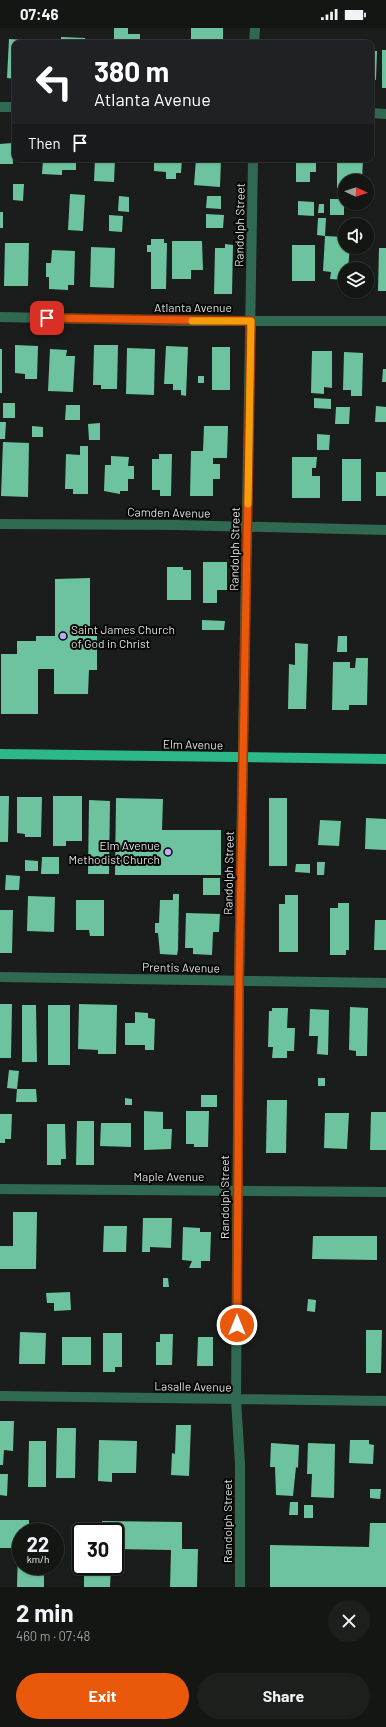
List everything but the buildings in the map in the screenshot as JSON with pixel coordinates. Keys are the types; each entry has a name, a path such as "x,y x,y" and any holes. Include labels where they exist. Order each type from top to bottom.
{"main road":[{"name":"Elm Avenue","path":"0,754 386,759"}],"street":[{"path":"254,40 255,28"},
{"path":"0,107 12,107"},
{"path":"374,113 386,114"},
{"name":"Randolph Street","path":"240,1587 240,1464 236,1400 237,1190 239,980 248,527 253,162"},
{"name":"Atlanta Avenue","path":"0,317 251,321 386,321"},
{"name":"Camden Avenue","path":"0,524 175,525 386,530"},
{"name":"Prentis Avenue","path":"0,977 386,983"},
{"name":"Maple Avenue","path":"0,1189 386,1192"},
{"name":"Lasalle Avenue","path":"0,1396 386,1401"}],"slow traffic":[{"path":"192,321 251,321 248,504"}],"place":[{"name":"Saint James Church of God in Christ","path":"63,636"},
{"name":"Elm Avenue Methodist Church","path":"168,852"}],"route":[{"path":"47,318 251,321 239,980 237,1325"}]}
